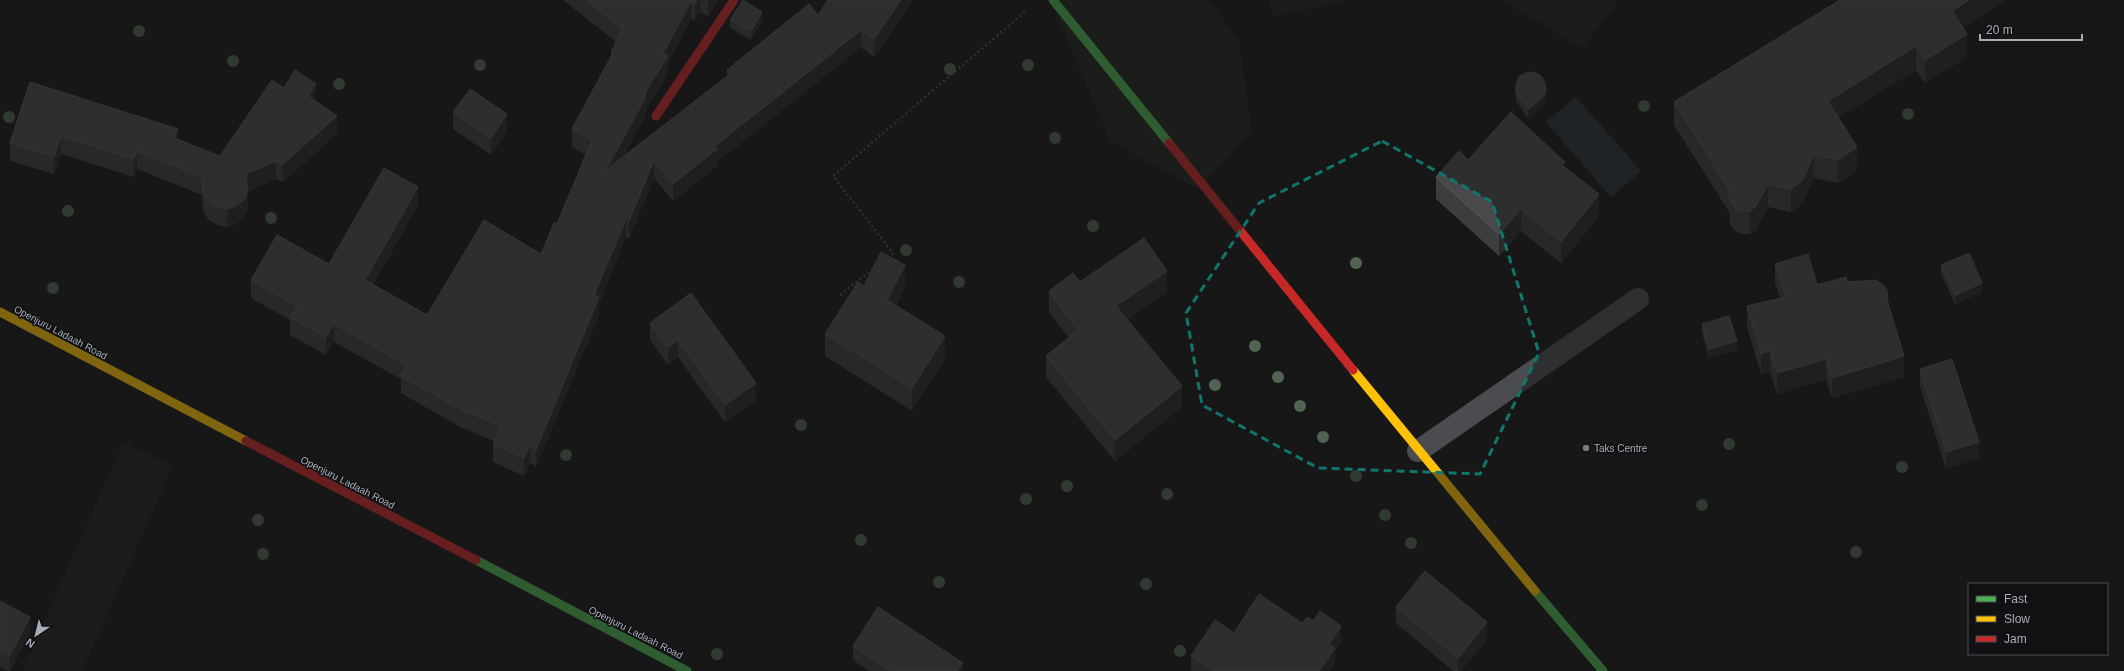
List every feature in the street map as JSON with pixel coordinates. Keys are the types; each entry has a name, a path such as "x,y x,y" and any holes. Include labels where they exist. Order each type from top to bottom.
{"street":[{"path":"656,116 734,0"},
{"path":"1052,0 1418,451 1603,671"},
{"path":"1418,451 1638,299"},
{"name":"Openjuru Ladaah Road","path":"0,312 687,671"}],"path":[{"path":"881,263 893,254 833,176 1027,10"},
{"path":"840,295 875,267"}],"highlighted area":[{"path":"1382,141 1492,202 1539,353 1480,474 1318,468 1202,405 1186,313 1259,203"}],"shaded area":[{"path":"1056,0 1209,0 1239,41 1252,132 1199,189 1110,141 1053,6"},
{"path":"1268,0 1350,0 1273,17"},
{"path":"1502,0 1619,0 1582,48"},
{"path":"1576,97 1641,171 1611,197 1546,122"},
{"path":"123,443 173,466 82,671 22,671"}],"building":[{"path":"586,0 697,0 695,4 691,2 663,53 668,56 646,91 644,100 606,170 730,74 727,70 809,4 818,15 828,0 901,0 874,39 861,30 715,146 717,149 673,184 654,160 629,221 626,219 594,295 599,297 536,450 530,445 524,458 493,444 501,426 460,409 401,376 407,365 334,324 326,337 290,317 297,306 251,280 277,235 329,264 384,168 418,187 365,280 427,315 484,220 541,254 554,223 557,224 592,140 572,129 613,53 611,52 623,29"},
{"path":"743,0 762,12 751,31 730,20"},
{"path":"1840,0 1969,0 1952,11 1967,34 1925,60 1916,46 1828,101 1857,147 1838,160 1814,154 1802,181 1791,189 1768,184 1756,206 1750,211 1742,211 1735,208 1730,201 1729,189 1674,102"},
{"path":"295,70 316,84 308,96 337,116 283,164 276,161 246,174 248,190 244,200 236,206 227,209 217,207 208,202 203,193 202,177 137,151 134,159 61,136 54,157 10,143 30,82 178,129 174,138 220,156 272,80 284,88"},
{"path":"1534,72 1541,76 1545,83 1546,91 1542,98 1528,109 1516,93 1516,85 1519,77 1525,73"},
{"path":"470,89 507,114 491,138 453,112"},
{"path":"1511,112 1565,162 1562,165 1599,194 1561,242 1521,209 1499,234 1436,177 1459,151 1468,160"},
{"path":"1144,238 1167,271 1116,306 1182,386 1115,440 1046,356 1078,330 1049,291 1073,273 1080,282"},
{"path":"881,252 905,265 887,300 945,336 912,388 825,334 858,282 864,286"},
{"path":"1969,253 1982,283 1955,295 1941,265"},
{"path":"1808,254 1817,285 1846,277 1847,282 1875,280 1882,284 1887,290 1888,303 1904,356 1832,378 1826,359 1777,373 1770,351 1761,354 1747,306 1786,297 1775,264"},
{"path":"691,293 756,383 725,405 678,340 668,348 650,323"},
{"path":"1729,316 1737,341 1709,349 1702,324"},
{"path":"1952,359 1979,442 1946,452 1920,369"},
{"path":"1425,571 1487,622 1458,658 1396,607"},
{"path":"1259,594 1302,623 1307,617 1313,621 1320,611 1341,626 1329,644 1335,648 1319,671 1213,671 1191,656 1215,620 1234,633"},
{"path":"0,601 30,617 10,655 0,650"},
{"path":"878,607 963,663 957,671 891,671 853,646"}],"traffic: fast":[{"path":"1053,0 1169,143"},
{"path":"476,560 687,671"},
{"path":"1535,591 1603,671"}],"traffic: slow":[{"path":"0,312 246,441"},
{"path":"1353,370 1535,591"}],"traffic: jam":[{"path":"656,116 734,0"},
{"path":"1169,143 1353,370"},
{"path":"246,441 476,560"}],"place":[{"name":"Taks Centre","path":"1586,448"}]}
